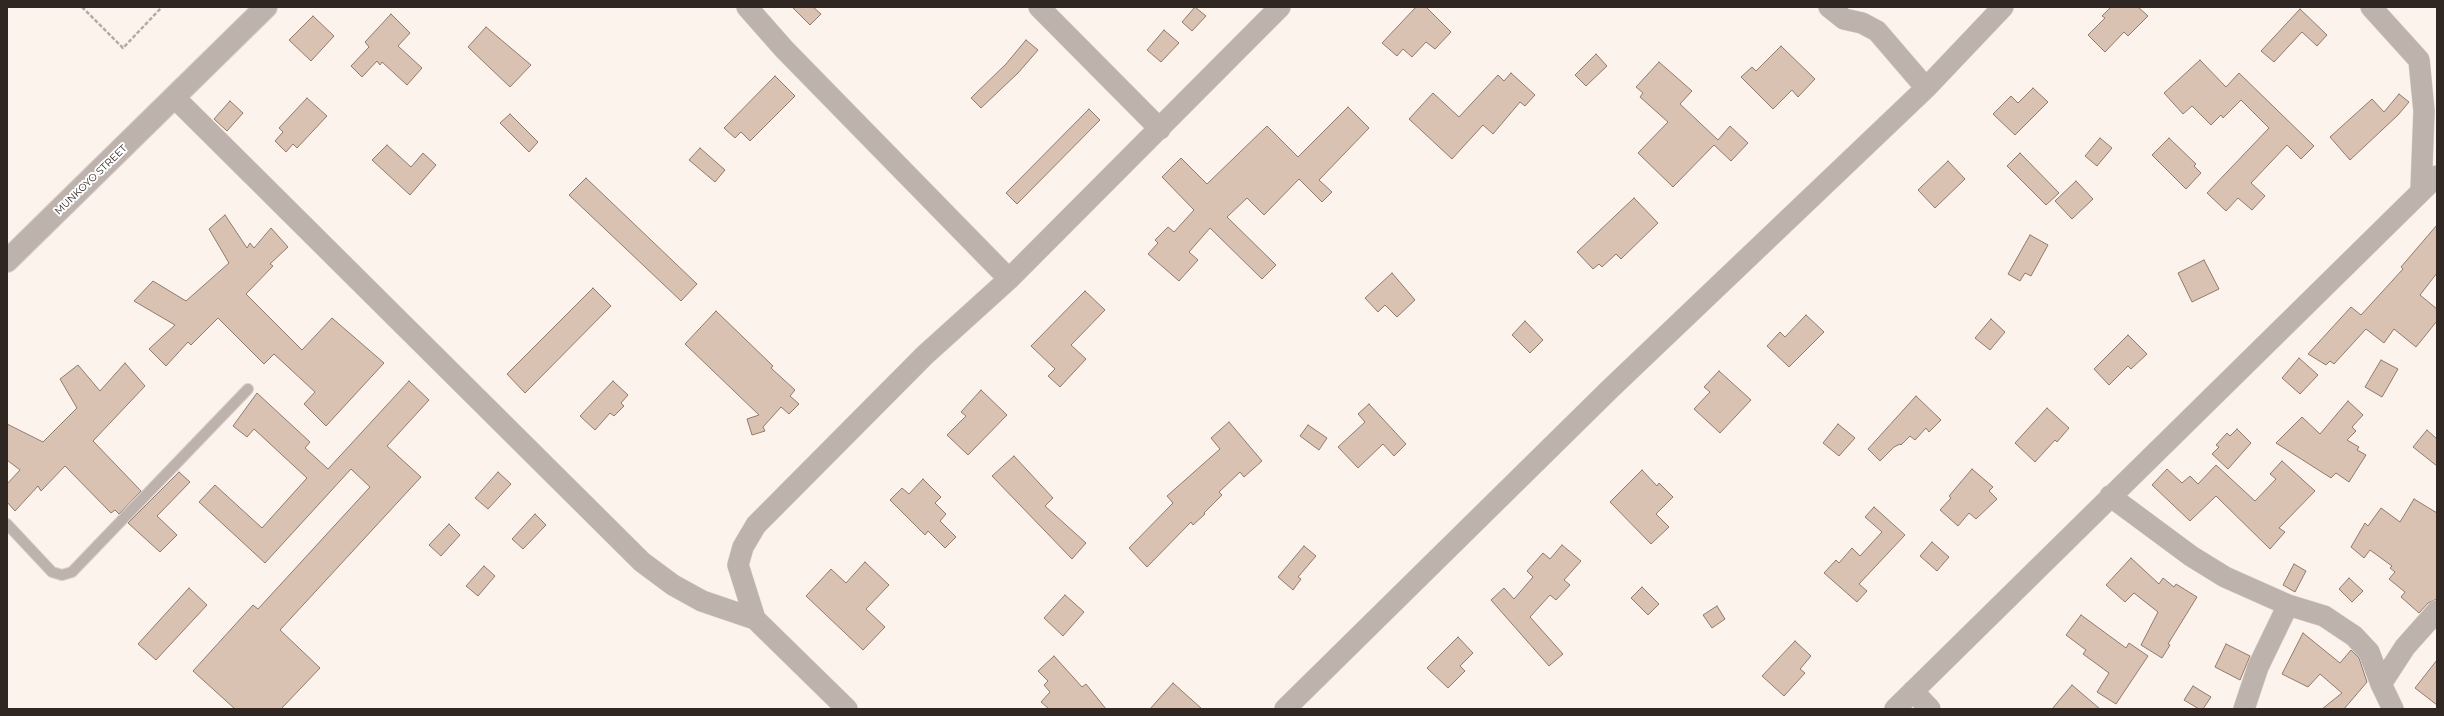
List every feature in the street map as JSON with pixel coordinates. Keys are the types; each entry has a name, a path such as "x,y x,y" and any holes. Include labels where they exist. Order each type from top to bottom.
{"street":[{"name":"MUNKOYO STREET","path":"7,261 175,98 266,7"},
{"path":"747,7 784,49 1009,279"},
{"path":"1039,7 1160,129"},
{"path":"755,619 738,565 743,547 756,525 925,355 1009,279 1280,7"},
{"path":"1829,7 1844,19 1862,23 1877,31 1926,88"},
{"path":"1285,709 1610,389 1926,88 2003,7"},
{"path":"2371,7 2428,65 2424,111 2421,191"},
{"path":"175,98 642,562 674,585 702,601 755,619 847,709"},
{"path":"1895,709 2437,176"},
{"path":"2110,496 2191,556 2225,577 2288,605 2324,616 2354,636 2369,652 2381,684 2393,709"},
{"path":"2244,709 2258,667 2288,605"},
{"path":"2381,684 2405,646 2437,611"},
{"path":"2369,652 2405,646"},
{"path":"1913,691 1930,709"}],"lane":[{"path":"7,524 52,572 62,575 72,572 248,389"}],"path":[{"path":"82,7 123,48 162,7"}],"building":[{"path":"792,7 813,7 821,14 810,25"},
{"path":"1195,7 1206,16 1192,31 1182,22"},
{"path":"1416,7 1426,7 1451,32 1435,49 1426,42 1412,57 1403,49 1397,56 1382,43"},
{"path":"2111,7 2138,7 2148,16 2128,36 2124,32 2105,52 2088,35 2105,18 2102,16"},
{"path":"2300,9 2327,35 2317,46 2302,32 2274,62 2261,51"},
{"path":"391,14 410,33 398,46 422,68 407,85 382,62 380,65 377,61 362,77 351,66 369,47 365,42"},
{"path":"313,16 334,36 311,61 289,40"},
{"path":"486,27 531,65 510,87 468,47"},
{"path":"1164,30 1179,43 1161,62 1147,50"},
{"path":"1026,40 1038,50 1018,73 981,108 971,98 1006,64"},
{"path":"1781,46 1815,79 1798,97 1792,90 1773,109 1741,77 1752,67 1756,71"},
{"path":"1596,54 1607,66 1586,86 1575,75"},
{"path":"2200,60 2226,87 2239,73 2314,146 2301,159 2287,145 2251,183 2265,196 2252,210 2238,198 2226,211 2207,193 2269,128 2241,100 2223,118 2221,115 2211,125 2192,106 2183,114 2164,93"},
{"path":"1659,62 1692,91 1680,104 1718,140 1730,126 1748,143 1731,161 1714,145 1673,187 1638,153 1668,122 1640,97 1643,93 1636,87"},
{"path":"1511,73 1535,95 1525,106 1520,102 1493,134 1483,125 1452,159 1409,119 1433,93 1459,117 1498,75 1504,81"},
{"path":"775,76 795,96 750,141 741,132 735,138 724,128"},
{"path":"2033,88 2048,102 2015,135 1993,114 2011,96 2018,103"},
{"path":"2399,94 2409,102 2398,115 2350,160 2330,137 2372,99 2384,112"},
{"path":"307,98 327,116 297,148 293,144 286,152 275,141 283,132 279,128"},
{"path":"230,101 243,113 227,131 214,119"},
{"path":"1348,107 1369,128 1319,180 1332,192 1322,202 1299,179 1264,215 1247,198 1227,217 1276,265 1262,279 1210,228 1189,252 1198,260 1179,281 1148,254 1158,243 1155,240 1168,227 1174,232 1194,210 1162,177 1181,158 1207,184 1267,126 1298,157"},
{"path":"1089,109 1100,120 1017,204 1006,193"},
{"path":"510,114 538,142 529,152 500,123"},
{"path":"2100,138 2112,148 2097,166 2085,156"},
{"path":"2169,138 2196,164 2194,166 2201,173 2186,189 2152,155"},
{"path":"387,145 411,167 423,153 436,165 410,195 372,160"},
{"path":"700,148 725,170 715,182 689,160"},
{"path":"2020,153 2059,193 2046,205 2007,166"},
{"path":"1948,161 1965,179 1935,208 1918,190"},
{"path":"586,178 697,284 681,301 569,195"},
{"path":"2076,181 2093,199 2072,219 2055,201"},
{"path":"1634,198 1658,223 1621,259 1616,254 1602,267 1599,264 1593,269 1577,252"},
{"path":"225,215 247,248 250,243 254,248 271,228 288,247 270,264 273,266 246,294 302,350 332,318 384,363 326,426 304,404 315,392 274,354 264,364 218,318 191,345 188,342 166,366 149,349 175,325 134,301 153,281 186,301 229,263 209,229"},
{"path":"2437,225 2437,273 2420,295 2437,309 2437,321 2416,347 2394,329 2384,343 2366,329 2334,364 2330,361 2326,365 2308,354 2351,307 2361,315 2403,269 2401,267"},
{"path":"2030,235 2048,245 2031,276 2025,273 2020,281 2008,274"},
{"path":"2204,260 2219,289 2192,302 2178,273"},
{"path":"1392,273 1415,300 1397,317 1385,305 1378,312 1365,298"},
{"path":"593,288 611,306 525,393 507,374"},
{"path":"1085,291 1105,310 1071,345 1086,359 1060,387 1048,376 1055,369 1031,346"},
{"path":"716,311 773,366 771,368 795,390 790,396 799,404 789,414 781,407 763,427 765,431 752,435 747,419 759,415 685,344"},
{"path":"1806,315 1824,332 1789,367 1767,346 1780,332 1785,337"},
{"path":"1991,319 2005,332 1990,350 1975,338"},
{"path":"1525,321 1543,340 1530,353 1512,335"},
{"path":"2128,335 2147,354 2131,369 2128,366 2109,385 2094,369"},
{"path":"2299,358 2318,375 2300,394 2282,378"},
{"path":"2381,360 2398,369 2382,397 2365,387"},
{"path":"125,363 145,386 93,441 141,491 119,514 115,510 111,513 65,466 41,491 38,486 15,511 7,502 7,484 20,470 7,460 7,424 43,442 77,408 60,379 78,365 100,391"},
{"path":"1719,371 1751,400 1720,433 1694,409 1710,392 1704,387"},
{"path":"409,381 429,400 387,446 421,477 280,630 320,668 281,709 235,709 193,671 253,605 258,609 370,487 351,469 265,563 199,502 215,485 262,528 307,478 254,429 247,437 233,426 257,393 310,442 305,448 328,469"},
{"path":"613,381 628,395 621,403 624,406 614,416 610,413 595,430 580,416"},
{"path":"981,390 1007,415 968,455 947,435 966,416 961,412"},
{"path":"1916,396 1941,420 1929,432 1926,428 1915,440 1910,436 1901,445 1900,444 1894,447 1880,461 1868,449"},
{"path":"2348,401 2363,415 2352,427 2356,431 2347,440 2359,447 2357,450 2366,455 2349,482 2336,473 2331,478 2276,443 2302,417 2320,434"},
{"path":"1369,404 1406,444 1394,456 1383,444 1358,468 1338,447 1365,422 1358,414"},
{"path":"2047,408 2069,428 2057,442 2055,440 2035,462 2015,443"},
{"path":"1229,422 1262,461 1244,477 1240,472 1219,492 1222,495 1204,513 1205,514 1193,525 1191,522 1147,567 1129,548 1173,503 1167,496 1220,449 1211,438"},
{"path":"1838,424 1855,438 1839,456 1823,443"},
{"path":"1308,425 1327,438 1319,450 1300,436"},
{"path":"2237,429 2251,443 2228,469 2212,454 2219,447 2216,445 2227,433 2230,436"},
{"path":"2427,430 2437,439 2437,466 2413,447"},
{"path":"1014,456 1053,498 1045,506 1086,543 1072,559 992,476"},
{"path":"2282,461 2315,491 2279,528 2285,532 2270,549 2216,496 2190,521 2152,485 2167,469 2182,483 2190,476 2198,484 2216,465 2255,501 2276,479 2270,474"},
{"path":"1972,469 1993,487 1989,491 1997,499 1976,519 1969,513 1958,526 1940,510 1951,498 1949,496"},
{"path":"1642,470 1657,486 1659,483 1673,497 1656,514 1669,527 1651,544 1610,502"},
{"path":"179,472 190,482 157,516 177,535 160,552 128,523"},
{"path":"498,472 511,484 488,509 475,498"},
{"path":"923,479 941,497 935,503 946,514 940,521 956,537 945,548 928,531 925,535 890,500 902,488 909,494"},
{"path":"2414,499 2437,513 2437,599 2428,603 2419,613 2401,597 2405,592 2389,579 2395,572 2390,568 2392,566 2370,550 2364,558 2351,547 2365,523 2368,526 2381,508 2400,522"},
{"path":"1874,507 1905,535 1859,584 1867,591 1857,602 1824,573 1836,560 1839,563 1852,548 1860,556 1882,532 1865,517"},
{"path":"535,514 546,525 523,549 512,539"},
{"path":"449,524 460,535 441,556 429,545"},
{"path":"1932,542 1949,557 1937,571 1920,556"},
{"path":"1562,545 1581,561 1564,580 1570,585 1556,600 1550,595 1530,617 1563,654 1549,666 1491,600 1504,588 1514,599 1533,577 1527,571 1543,553 1550,559"},
{"path":"1304,546 1316,556 1298,577 1301,579 1293,590 1278,577"},
{"path":"2131,558 2159,584 2163,578 2174,587 2176,584 2197,597 2168,644 2170,645 2162,658 2141,645 2158,612 2134,593 2125,602 2106,585"},
{"path":"865,562 889,585 866,609 885,627 863,650 806,596 831,569 846,583"},
{"path":"2294,564 2306,571 2295,592 2283,585"},
{"path":"484,566 495,576 478,596 466,586"},
{"path":"2349,578 2363,591 2352,602 2339,589"},
{"path":"1642,587 1659,604 1648,615 1631,598"},
{"path":"189,588 207,605 156,660 138,644"},
{"path":"1065,595 1084,612 1063,636 1044,618"},
{"path":"1717,606 1725,619 1712,628 1703,615"},
{"path":"2081,615 2126,648 2129,643 2148,656 2116,704 2097,692 2109,673 2083,654 2086,650 2066,635"},
{"path":"2303,633 2340,663 2351,650 2359,658 2367,682 2344,709 2322,709 2342,693 2320,674 2308,687 2282,674"},
{"path":"1458,637 1473,653 1460,666 1465,671 1448,688 1427,668"},
{"path":"1795,641 1811,656 1800,669 1805,673 1784,696 1762,676"},
{"path":"2226,644 2250,656 2240,680 2215,667"},
{"path":"1054,656 1082,687 1086,684 1106,709 1049,709 1041,702 1050,692 1044,685 1048,681 1038,671"},
{"path":"2437,660 2437,705 2415,688"},
{"path":"1173,683 1202,709 1150,709"},
{"path":"2072,685 2100,709 2052,709"},
{"path":"2193,686 2211,697 2203,709 2199,709 2184,700"}]}
